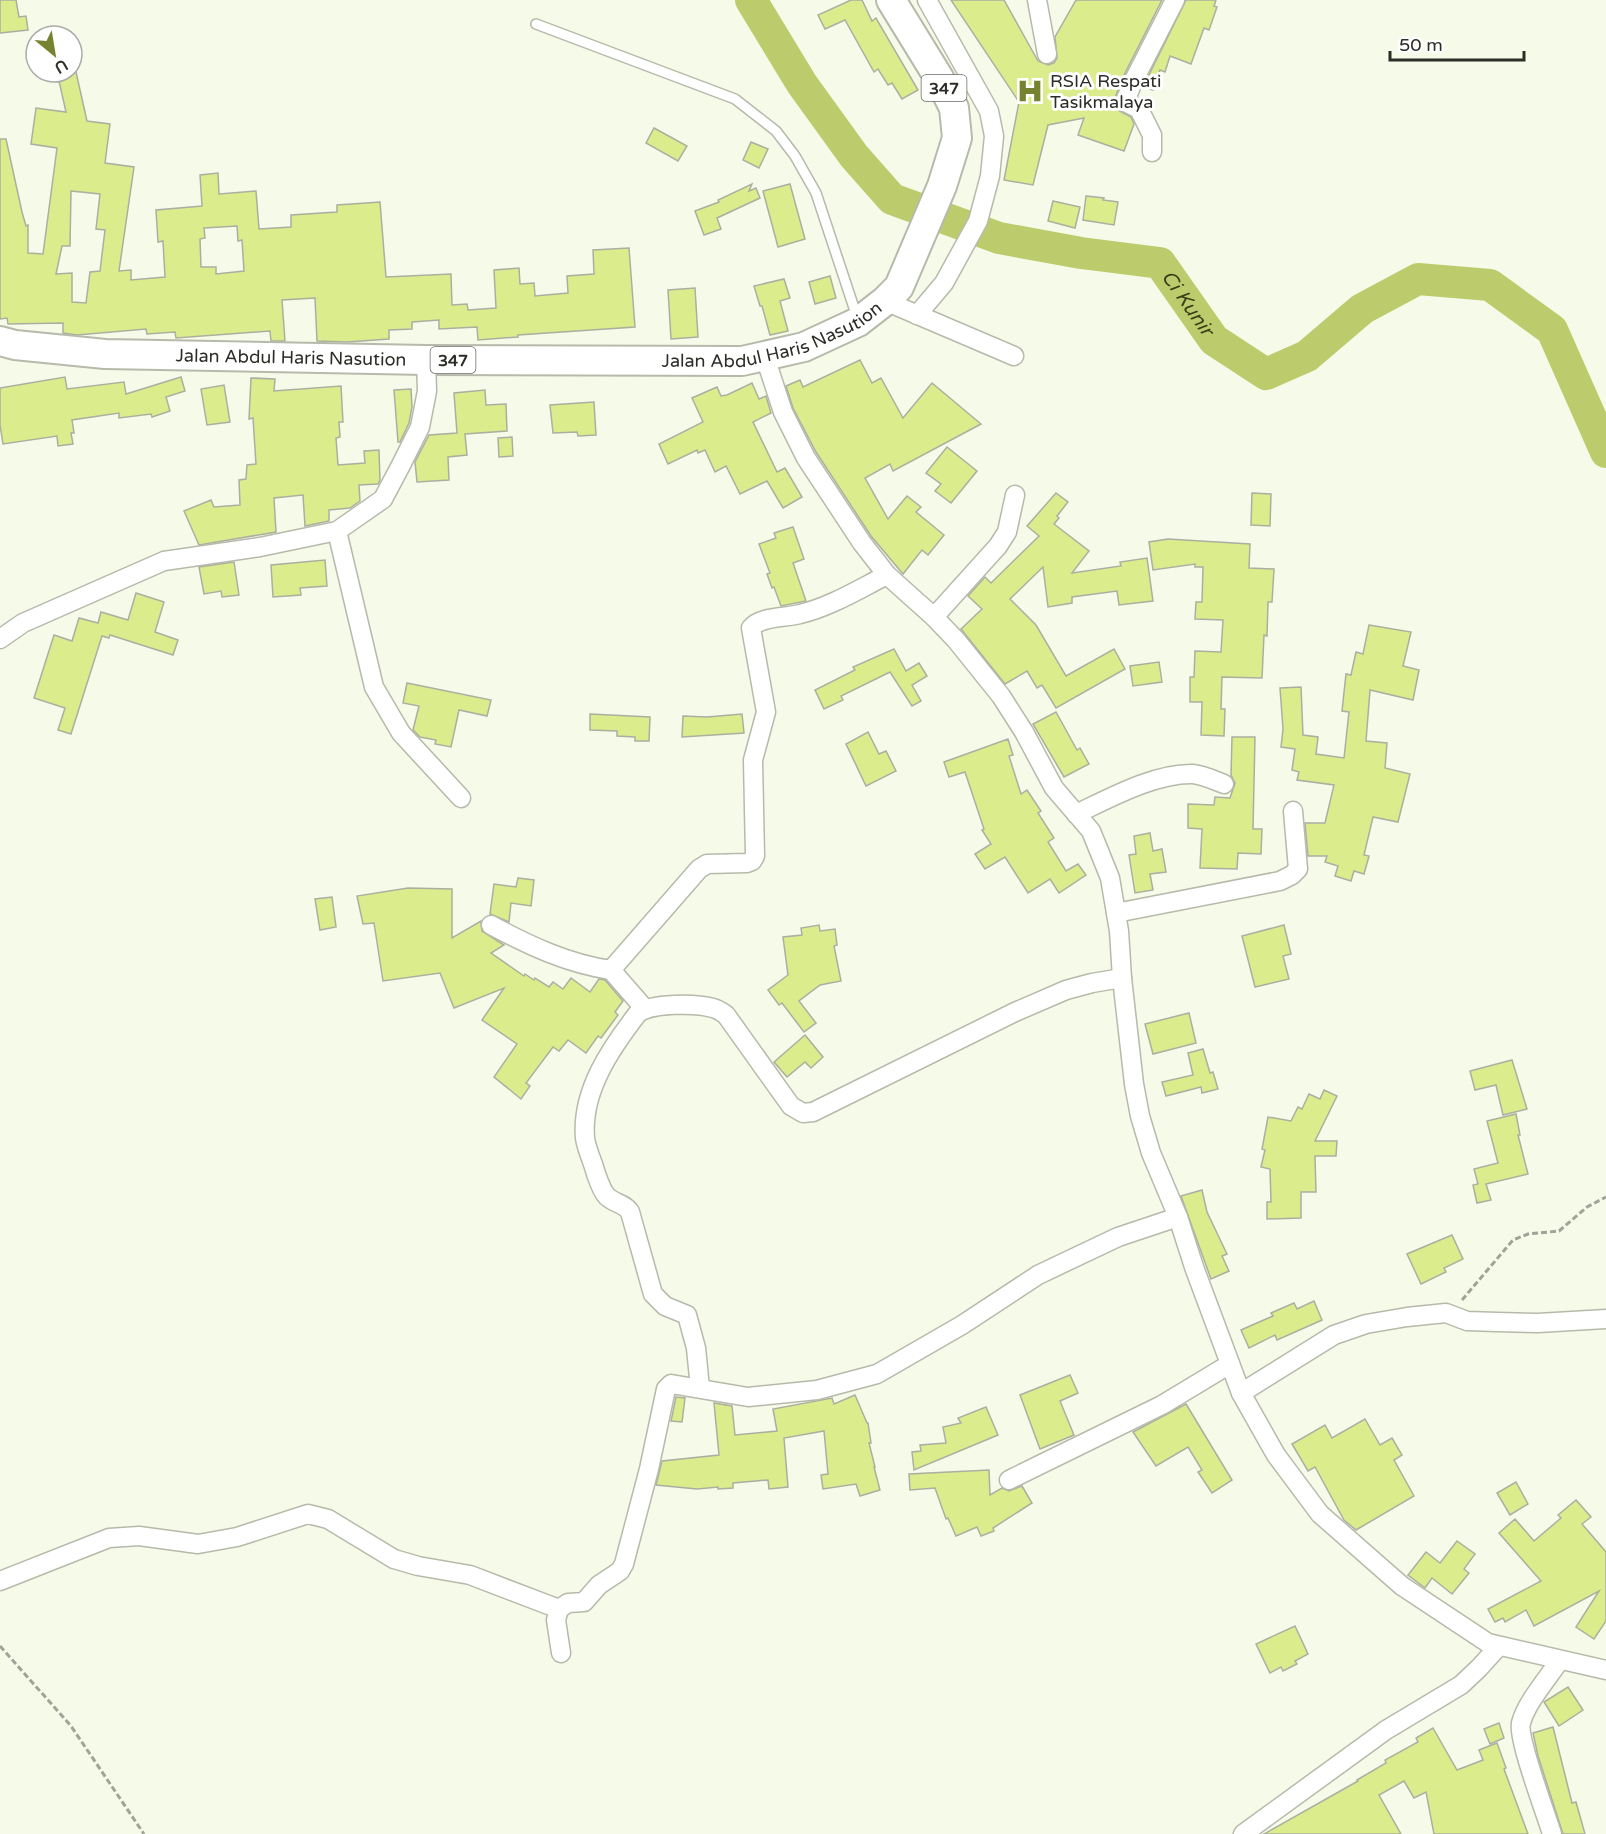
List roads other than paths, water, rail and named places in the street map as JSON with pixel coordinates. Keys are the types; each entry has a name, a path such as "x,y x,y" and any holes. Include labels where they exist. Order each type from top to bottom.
{"main road":[{"name":"347","path":"892,294 942,186 957,138 954,108 898,2"},
{"name":"Jalan Abdul Haris Nasution","path":"0,340 15,345 105,354 426,360 742,361 804,347 858,322 892,294"}],"street":[{"path":"917,315 944,283 978,221 990,176 994,136 989,111 927,0"},
{"path":"1037,0 1047,54"},
{"path":"1152,152 1152,135 1139,109 1125,102 1175,0"},
{"path":"892,294 917,315 1014,356"},
{"path":"765,357 783,412 806,458 862,543 887,575 956,640 1001,696 1024,732 1054,788 1091,831 1110,878 1119,932 1134,1084 1151,1154 1178,1217 1241,1393 1276,1455 1320,1514 1402,1586 1488,1643 1606,1670"},
{"path":"0,639 22,623 164,561 260,547 337,531 383,499 401,465 420,427 427,392 426,360"},
{"path":"934,617 1008,532 1015,495"},
{"path":"337,531 374,687 401,733 461,798"},
{"path":"611,970 699,868 707,864 747,863 755,856 753,760 766,712 751,633 752,625 814,610 887,575"},
{"path":"1076,814 1156,779 1194,774 1224,784"},
{"path":"1116,914 1286,879 1298,869 1293,812"},
{"path":"491,925 568,960 611,970 645,1009"},
{"path":"700,1388 696,1348 687,1315 665,1306 653,1294 630,1212 625,1205 611,1200 605,1194 585,1139 586,1114 596,1076 629,1025 645,1009 695,1005 714,1008 726,1014 791,1106 803,1113 813,1112 1015,1012 1066,990 1122,978"},
{"path":"561,1653 556,1620 559,1609 568,1603 584,1602 599,1585 620,1571 624,1564 666,1389 674,1383 748,1396 817,1390 877,1374 962,1325 1038,1275 1118,1237 1178,1217"},
{"path":"1241,1393 1334,1335 1366,1324 1446,1313 1467,1321 1477,1322 1538,1323 1606,1319"},
{"path":"1009,1480 1162,1405 1230,1364"},
{"path":"0,1581 109,1539 140,1536 198,1544 237,1537 308,1514 328,1519 394,1559 418,1566 470,1575 559,1609"},
{"path":"1243,1834 1386,1730 1461,1685 1499,1646"},
{"path":"1552,1834 1522,1741 1521,1725 1526,1712 1560,1660"}],"lane":[{"path":"536,24 735,99 776,131 795,156 816,193 858,322"}],"waterway":[{"name":"Ci Kunir","path":"751,0 802,84 854,156 892,199 999,238 1081,253 1160,263 1214,340 1266,374 1307,356 1362,309 1418,279 1490,285 1552,330 1606,452"}],"place":[{"name":"RSIA Respati Tasikmalaya","path":"1030,91"}]}
